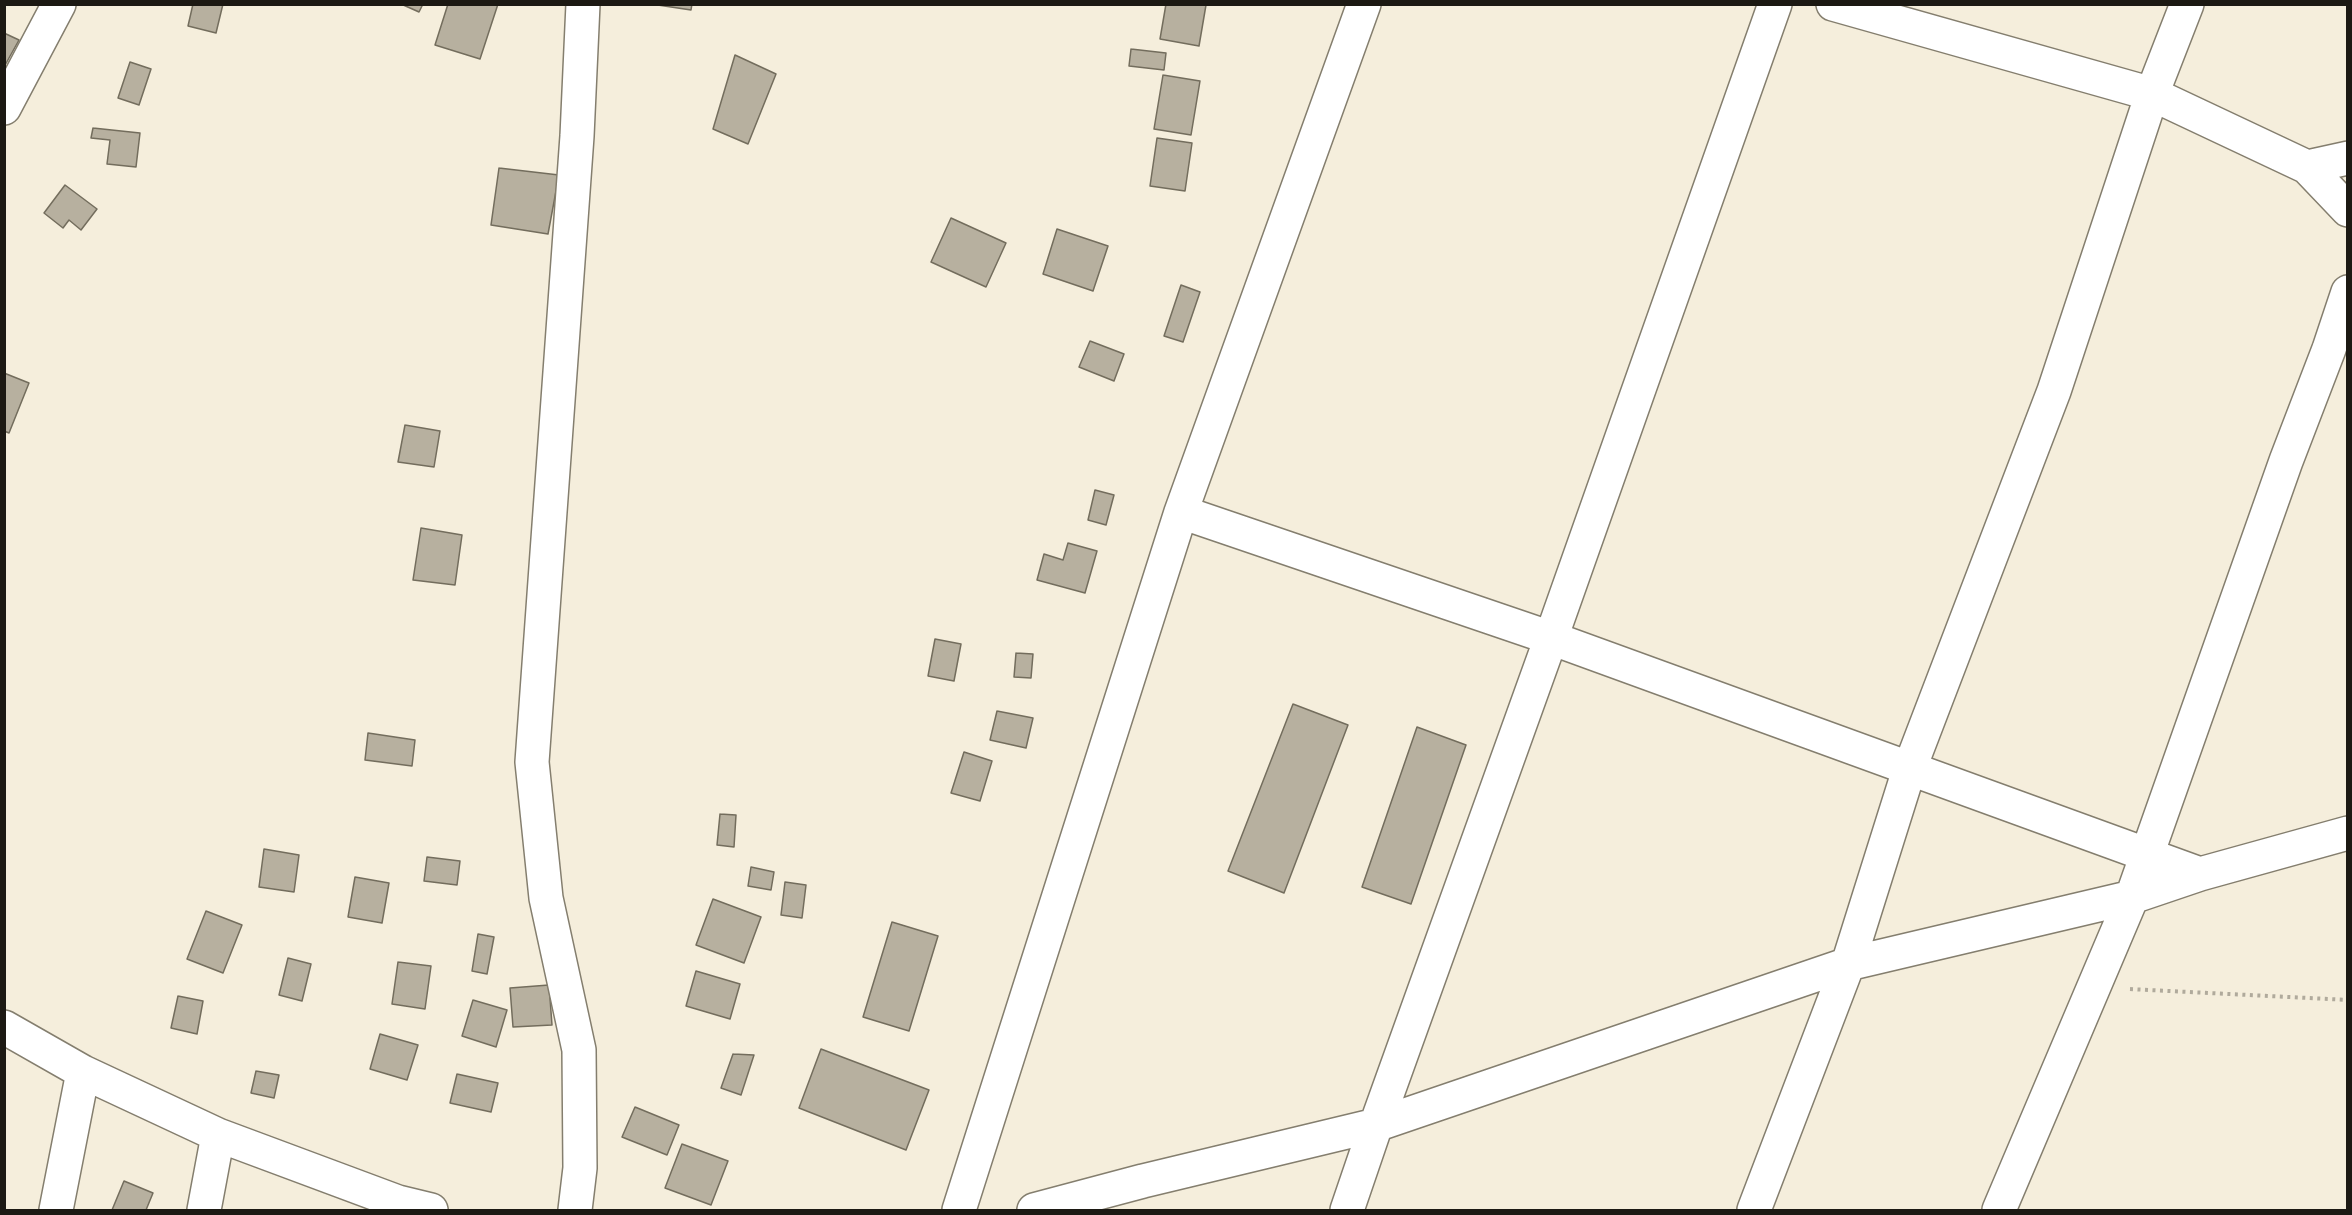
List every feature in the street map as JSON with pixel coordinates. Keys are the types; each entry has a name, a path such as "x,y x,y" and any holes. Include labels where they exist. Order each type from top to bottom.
{"street":[{"path":"4,108 59,4"},
{"path":"575,1210 580,1168 579,1050 546,898 532,762 576,148 584,4"},
{"path":"959,1210 1181,512 1364,4"},
{"path":"1347,1210 1775,4"},
{"path":"1833,4 2152,94 2307,167 2348,210"},
{"path":"1754,1210 1848,964 1909,770 2054,391 2152,94 2187,4"},
{"path":"2307,167 2348,158"},
{"path":"1999,1210 2132,897 2348,292"},
{"path":"1181,512 1551,638 2200,874"},
{"path":"1035,1210 1143,1181 1376,1125 1848,964 2132,897 2200,874 2348,833"},
{"path":"4,1027 83,1072 218,1136 398,1202 431,1210"},
{"path":"56,1210 83,1072"},
{"path":"204,1210 218,1136"}],"path":[{"path":"2094,987 2348,1000"}],"building":[{"path":"193,4 223,4 216,33 188,26"},
{"path":"401,4 423,4 419,12"},
{"path":"448,4 498,4 480,59 435,45"},
{"path":"651,4 692,4 691,10"},
{"path":"1166,4 1206,5 1199,46 1160,39"},
{"path":"4,33 19,40 4,67"},
{"path":"1131,49 1166,53 1164,70 1129,66"},
{"path":"735,55 776,74 748,144 713,129"},
{"path":"130,62 151,69 139,105 118,98"},
{"path":"1163,75 1200,81 1191,135 1154,129"},
{"path":"93,128 140,133 136,167 107,164 110,140 91,138"},
{"path":"1157,138 1192,143 1185,191 1150,186"},
{"path":"499,168 559,175 548,234 491,225"},
{"path":"65,185 97,209 81,230 69,220 63,228 44,213"},
{"path":"951,218 1006,243 986,287 931,262"},
{"path":"1057,229 1108,246 1093,291 1043,274"},
{"path":"1181,285 1200,292 1183,342 1164,336"},
{"path":"1090,341 1124,354 1114,381 1079,367"},
{"path":"4,373 29,383 9,433 4,431"},
{"path":"405,425 440,431 434,467 398,462"},
{"path":"1095,490 1114,495 1106,525 1088,520"},
{"path":"421,528 462,535 455,585 413,580"},
{"path":"1068,543 1097,551 1085,593 1037,580 1044,554 1063,560"},
{"path":"935,639 961,644 954,681 928,676"},
{"path":"1016,653 1033,654 1031,678 1014,677"},
{"path":"1293,704 1348,725 1284,893 1228,871"},
{"path":"997,711 1033,718 1026,748 990,740"},
{"path":"1417,727 1466,745 1411,904 1362,887"},
{"path":"368,733 415,740 412,766 365,760"},
{"path":"964,752 992,761 980,801 951,793"},
{"path":"720,814 736,815 734,847 717,845"},
{"path":"264,849 299,855 294,892 259,887"},
{"path":"427,857 460,861 457,885 424,881"},
{"path":"751,867 774,872 771,890 748,886"},
{"path":"355,877 389,883 382,923 348,917"},
{"path":"785,882 806,885 802,918 781,915"},
{"path":"713,899 761,917 744,963 696,945"},
{"path":"206,911 242,925 223,973 187,959"},
{"path":"892,922 938,936 909,1031 863,1017"},
{"path":"478,934 494,937 487,974 472,971"},
{"path":"288,958 311,964 302,1001 279,995"},
{"path":"398,962 431,966 425,1009 392,1004"},
{"path":"696,971 740,984 730,1019 686,1006"},
{"path":"549,985 552,1025 513,1027 510,988"},
{"path":"178,996 203,1001 197,1034 171,1028"},
{"path":"473,1000 507,1010 496,1047 462,1036"},
{"path":"380,1034 418,1045 407,1080 370,1069"},
{"path":"821,1049 929,1090 906,1150 799,1108"},
{"path":"733,1054 754,1055 741,1095 721,1088"},
{"path":"256,1071 279,1075 274,1098 251,1093"},
{"path":"457,1074 498,1083 491,1112 450,1103"},
{"path":"635,1107 679,1125 667,1155 622,1137"},
{"path":"682,1144 728,1161 711,1205 665,1188"},
{"path":"124,1181 153,1193 146,1210 112,1210"}]}
